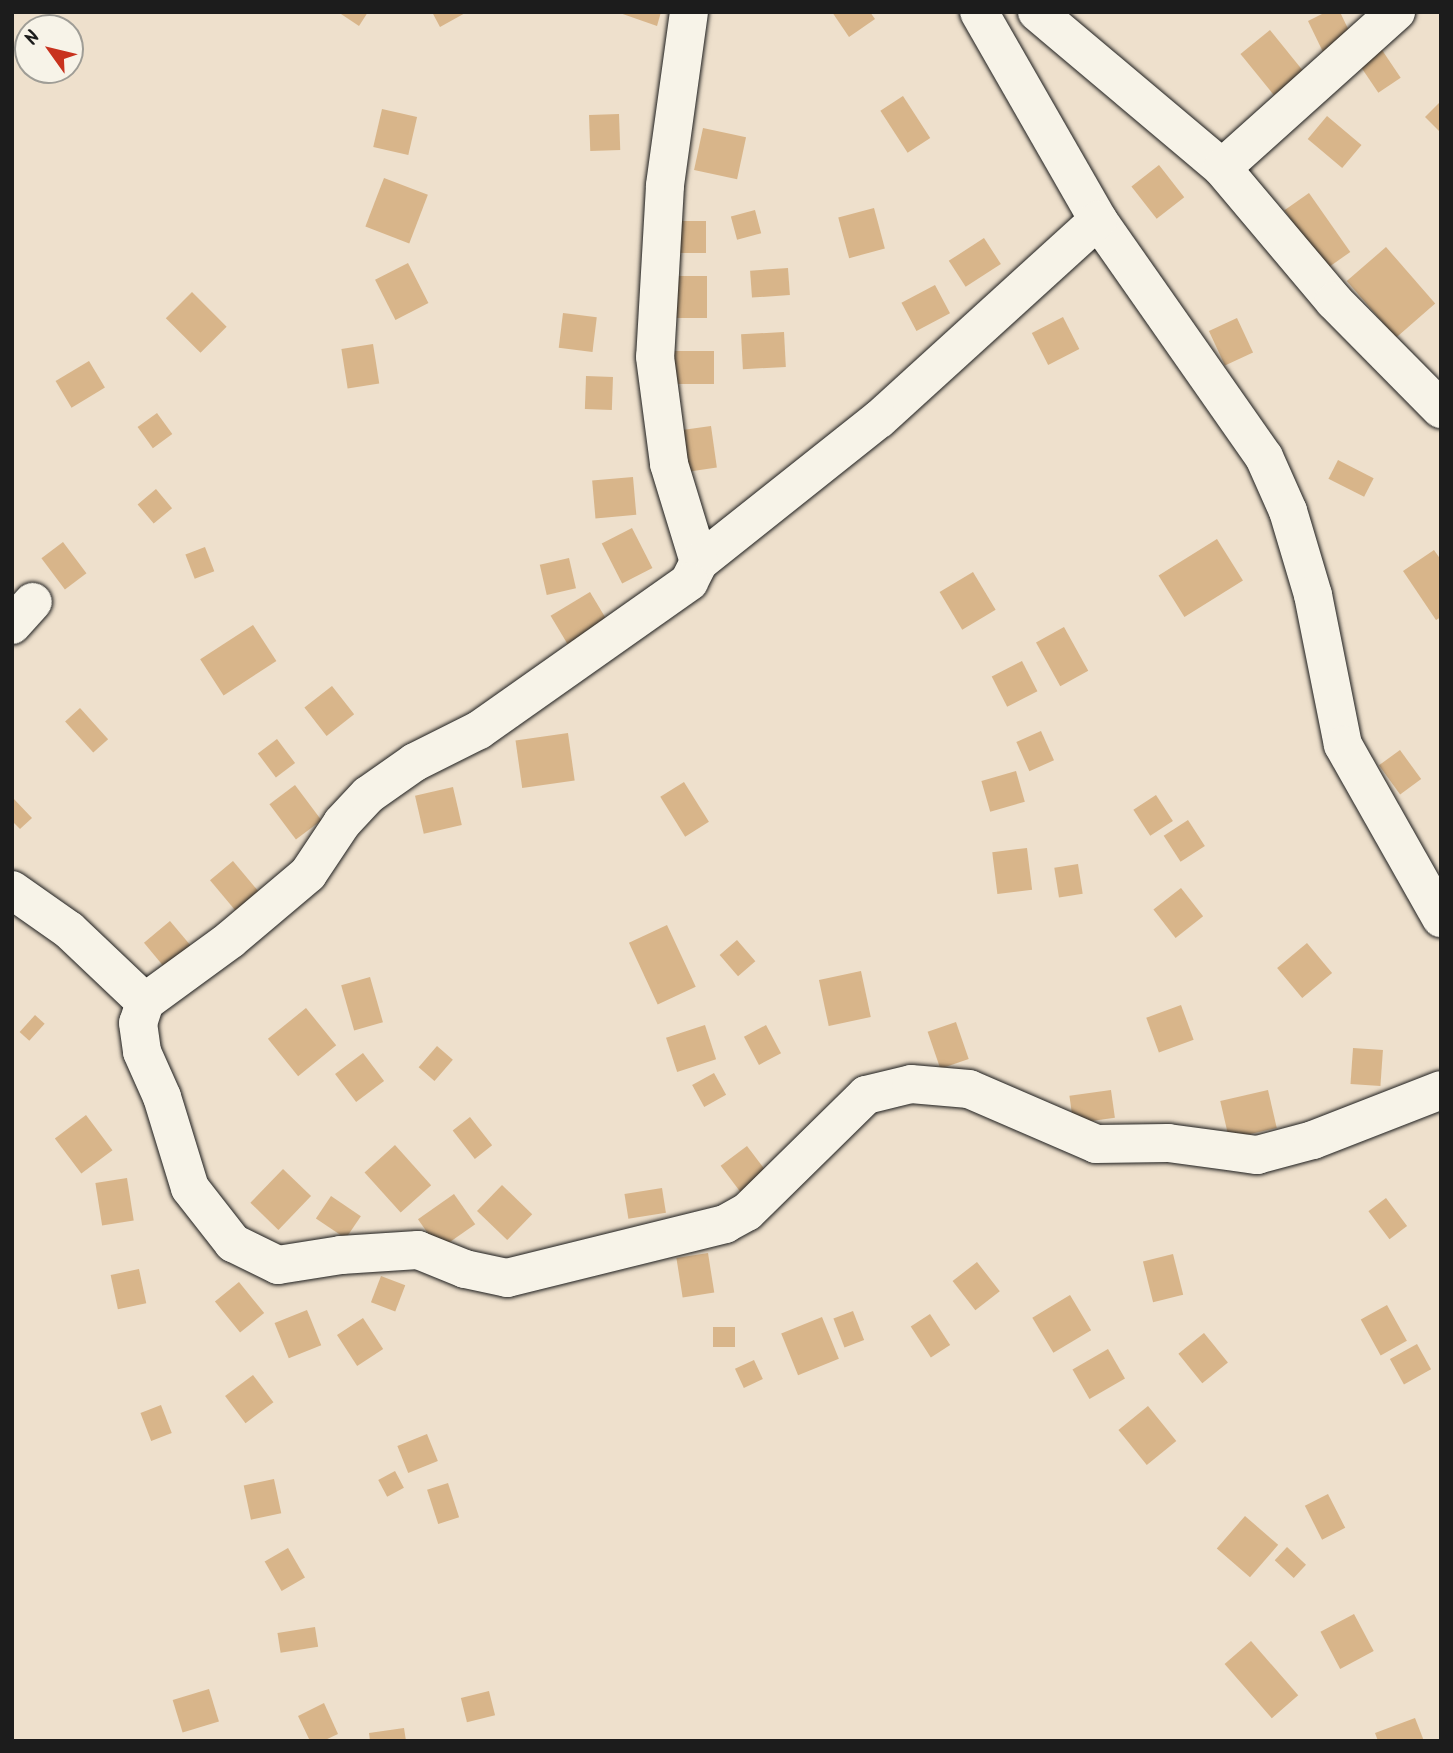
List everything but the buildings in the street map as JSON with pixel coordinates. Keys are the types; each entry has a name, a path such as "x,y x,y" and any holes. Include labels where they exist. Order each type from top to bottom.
{"street":[{"path":"689,12 665,186 655,357 669,464 699,562"},
{"path":"979,12 1098,220 1264,457 1288,510 1313,595 1343,745 1441,918"},
{"path":"1037,12 1222,168 1334,301 1441,409"},
{"path":"1222,168 1396,12"},
{"path":"1098,220 879,419 699,562 690,582 479,730 415,762 368,795 342,823 308,874 230,940 145,1002 138,1023 142,1052 162,1097 190,1188 233,1243 278,1265 341,1255 418,1250 465,1269 507,1278 725,1224 747,1212 866,1095 911,1084 969,1089 1096,1144 1168,1143 1257,1155 1313,1140 1441,1090"},
{"path":"12,890 69,930 145,1002"}]}
